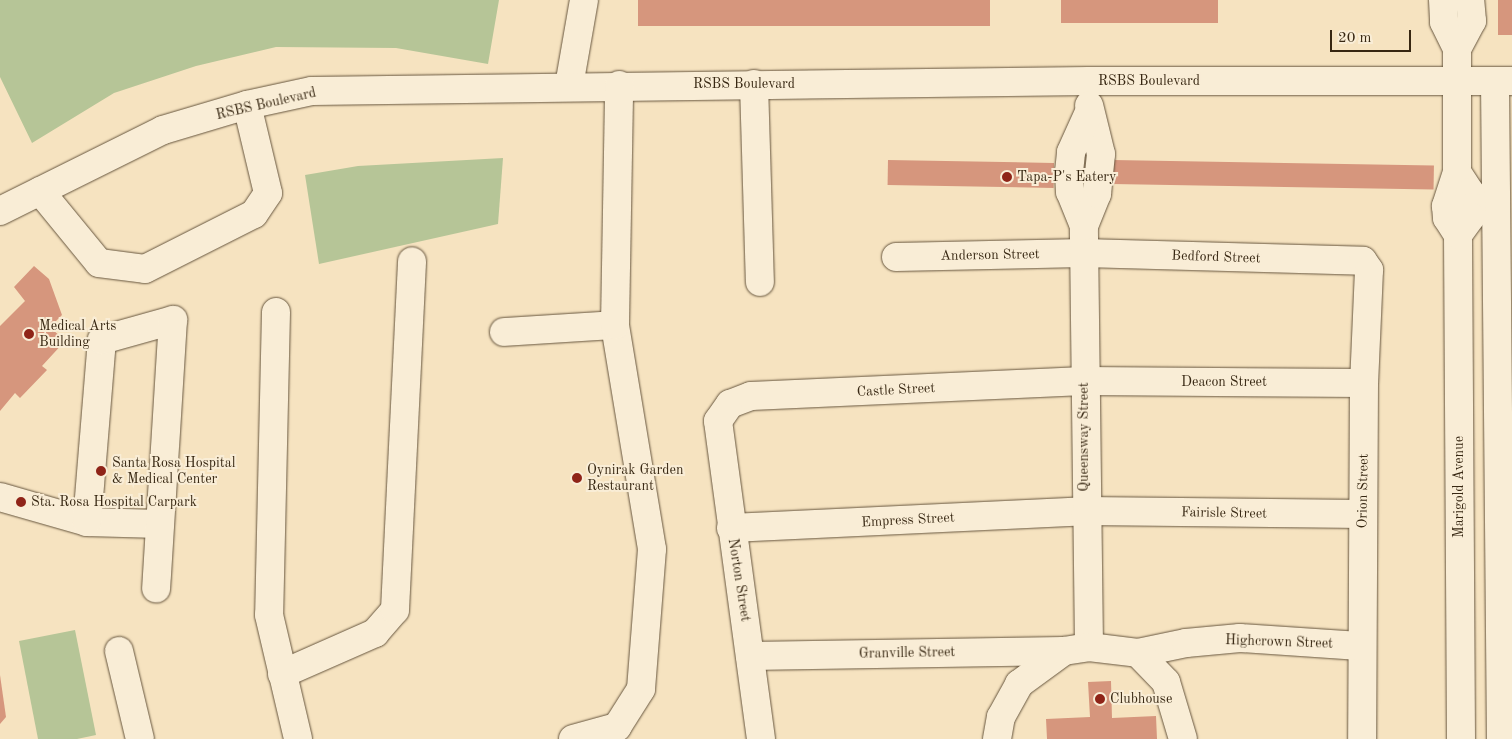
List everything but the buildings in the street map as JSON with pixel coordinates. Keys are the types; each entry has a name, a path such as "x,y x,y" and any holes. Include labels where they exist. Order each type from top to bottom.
{"street":[{"path":"569,86 584,0"},
{"path":"1443,0 1444,22 1457,49"},
{"path":"1457,49 1472,20 1470,0"},
{"name":"Marigold Avenue","path":"1457,49 1457,172 1446,206 1447,218 1458,234 1461,739"},
{"name":"RSBS Boulevard","path":"0,210 163,130 247,105 312,91 619,85 1090,81 1504,81"},
{"name":"Queensway Street","path":"1076,649 1085,511 1084,239 1070,192 1070,172 1071,152 1089,112 1090,81"},
{"path":"1502,739 1505,588 1504,81"},
{"path":"754,84 760,282"},
{"path":"573,739 617,733 641,690 652,549 615,325 619,85"},
{"path":"40,191 99,263 145,269 254,214 268,193 247,105"},
{"name":"Anderson Street","path":"896,258 1084,239"},
{"name":"Bedford Street","path":"1084,239 1347,261"},
{"name":"Orion Street","path":"1347,261 1363,261 1369,270 1364,383 1360,646 1362,739"},
{"path":"282,674 374,633 395,610 412,262"},
{"path":"276,312 269,615 298,739"},
{"path":"87,522 102,340 173,320 156,588"},
{"path":"504,332 615,325"},
{"name":"Deacon Street","path":"1084,381 1364,383"},
{"name":"Castle Street","path":"718,421 730,404 751,396 1084,381"},
{"name":"Norton Street","path":"718,421 761,739"},
{"path":"1,499 87,522 160,524"},
{"name":"Fairisle Street","path":"1085,511 1363,514"},
{"name":"Empress Street","path":"731,528 1085,511"},
{"name":"Highcrown Street","path":"1138,653 1186,644 1240,638 1360,646"},
{"path":"997,739 1001,718 1019,684 1076,649 1138,653 1166,682 1183,739"},
{"name":"Granville Street","path":"750,656 1076,649"},
{"path":"119,651 140,739"}],"green space":[{"path":"0,0 499,0 488,64 396,48 276,47 196,66 114,93 32,143 0,77"},
{"path":"503,158 498,224 319,264 305,175 358,166"},
{"path":"75,630 96,735 77,739 38,739 19,641"}],"place":[{"name":"Tapa-P's Eatery","path":"1007,177"},
{"name":"Medical Arts Building","path":"29,334"},
{"name":"Santa Rosa Hospital & Medical Center","path":"101,471"},
{"name":"Oynirak Garden Restaurant","path":"577,478"},
{"name":"Sta. Rosa Hospital Carpark","path":"21,502"},
{"name":"Clubhouse","path":"1100,699"}]}
